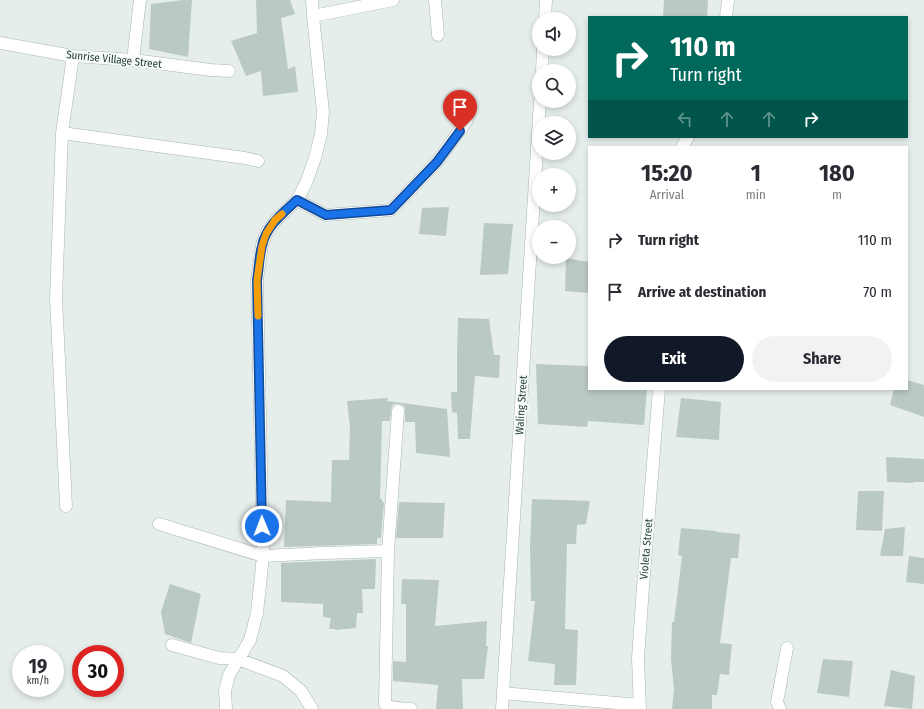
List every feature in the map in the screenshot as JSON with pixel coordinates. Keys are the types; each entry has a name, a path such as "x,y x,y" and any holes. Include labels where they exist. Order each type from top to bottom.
{"street":[{"path":"133,60 140,0"},
{"path":"226,709 225,690 229,676 250,640 257,613 263,556 257,280 262,246 266,234 275,220 297,200 306,183 315,158 321,134 324,112 312,0"},
{"path":"313,16 394,0"},
{"path":"435,0 438,35"},
{"path":"545,12 546,0"},
{"path":"726,16 728,0"},
{"name":"Sunrise Village Street","path":"0,43 73,56 133,60 229,71"},
{"path":"66,506 56,298 62,133 73,56"},
{"name":"Waling Street","path":"502,709 540,108"},
{"path":"297,200 326,215 391,210 437,162 468,120"},
{"path":"62,133 258,161"},
{"name":"Violeta Street","path":"640,707 638,658 659,390"},
{"path":"398,411 388,551 384,704 390,708 411,709"},
{"path":"159,524 263,556 388,551"},
{"path":"172,645 220,658 238,659 283,676 301,691 312,709"},
{"path":"780,709 777,702 787,648"},
{"path":"503,693 640,707"}],"building":[{"path":"192,0 188,57 149,49 151,4"},
{"path":"256,0 290,0 295,14 281,18 288,69 295,66 298,92 263,96 261,71 246,76 231,41 257,33"},
{"path":"664,0 708,0 707,16 663,16"},
{"path":"449,207 446,236 419,234 422,208"},
{"path":"484,223 513,224 508,274 480,275"},
{"path":"576,260 588,262 588,293 565,291 566,264 576,264"},
{"path":"458,318 489,319 494,355 500,355 499,378 475,376 470,439 458,439 457,413 452,412 451,392 457,392"},
{"path":"536,364 588,366 588,390 647,390 644,425 588,421 587,427 538,424"},
{"path":"908,380 924,385 924,417 890,405 894,390 908,390"},
{"path":"388,398 387,401 447,409 450,457 416,453 415,422 405,422 405,407 399,404 394,404 391,410 390,421 382,421 380,499 384,502 381,538 377,538 377,544 284,547 286,500 331,502 332,460 349,460 350,428 347,401"},
{"path":"681,398 721,402 719,440 676,437"},
{"path":"886,457 924,459 924,482 887,482"},
{"path":"858,491 884,491 882,531 856,530"},
{"path":"532,499 590,501 586,524 577,525 576,544 567,544 565,629 578,630 576,685 554,685 555,664 528,661 535,601 531,601 530,546"},
{"path":"399,502 445,503 443,538 396,538"},
{"path":"905,527 903,556 880,556 885,529"},
{"path":"681,528 740,534 738,558 731,558 720,643 732,644 729,675 720,674 717,695 712,695 712,709 672,709 674,689 671,659 672,622 674,622 682,556 678,555"},
{"path":"909,556 924,558 924,584 906,582"},
{"path":"376,559 375,589 362,589 363,613 357,613 356,628 335,630 329,629 331,618 323,617 323,604 281,602 281,563"},
{"path":"402,579 439,580 435,626 487,621 486,646 488,646 484,679 462,679 463,709 436,709 438,685 393,681 393,661 406,662 406,604 401,604"},
{"path":"170,584 201,594 191,643 165,634 161,612"},
{"path":"823,659 853,661 849,697 817,693"},
{"path":"891,670 915,676 912,709 884,706"}],"slow traffic":[{"path":"258,316 257,280 262,246 266,234 275,220 282,214"}],"route":[{"path":"262,526 257,280 262,246 266,234 275,220 297,200 326,215 391,210 437,162 460,131"}]}
